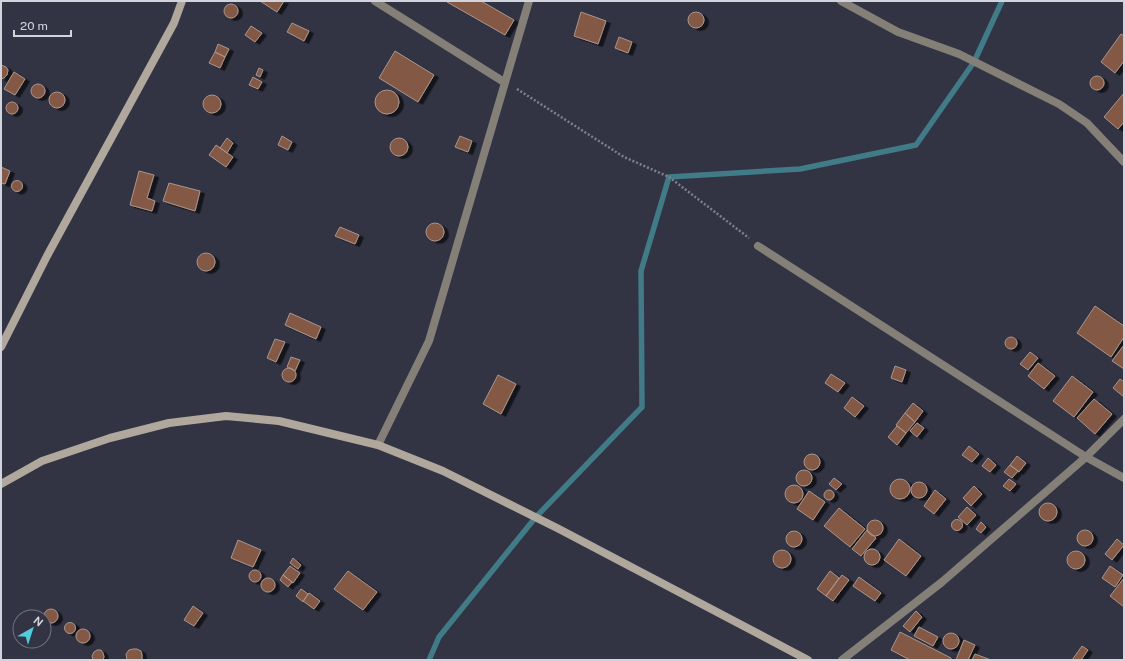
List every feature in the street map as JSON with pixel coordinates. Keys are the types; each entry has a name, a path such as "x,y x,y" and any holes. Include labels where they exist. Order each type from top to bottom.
{"main road":[{"path":"1,348 47,256 174,23 182,1"},
{"path":"1,484 42,461 110,438 169,423 226,416 279,421 378,446 443,471 559,529 808,660"}],"street":[{"path":"375,1 504,82"},
{"path":"378,446 429,341 529,1"},
{"path":"841,1 898,32 959,54 1059,104 1087,123 1124,162"},
{"path":"758,246 1086,457 1124,478"},
{"path":"842,660 942,582 1086,457 1124,419"}],"path":[{"path":"504,82 624,157 669,177 758,246"}],"building":[{"path":"260,1 284,1 277,12"},
{"path":"481,1 514,20 505,35 447,2"},
{"path":"228,4 234,4 238,8 238,14 234,18 228,18 224,14 224,8"},
{"path":"581,12 606,21 598,44 574,36"},
{"path":"693,12 699,12 704,17 702,26 699,28 693,28 688,23 688,17"},
{"path":"292,23 309,31 304,41 287,32"},
{"path":"251,26 262,33 255,42 245,35"},
{"path":"1121,34 1124,36 1124,61 1115,73 1101,62"},
{"path":"619,37 632,42 628,53 615,48"},
{"path":"218,44 229,49 225,57 215,52"},
{"path":"395,51 434,75 418,102 379,78"},
{"path":"215,52 225,57 220,68 209,63"},
{"path":"1,65 6,67 8,70 7,75 1,79"},
{"path":"259,68 263,70 260,77 256,75"},
{"path":"14,72 25,79 15,95 4,89"},
{"path":"1094,76 1100,76 1104,80 1104,86 1100,90 1094,90 1090,86 1090,80"},
{"path":"253,77 262,82 258,89 249,85"},
{"path":"38,84 43,86 45,91 43,96 38,98 33,96 31,91 33,86"},
{"path":"387,90 396,93 399,102 396,111 387,114 378,111 375,102 378,93"},
{"path":"57,92 63,94 65,100 63,106 57,108 51,106 49,100 51,94"},
{"path":"1124,93 1124,122 1118,129 1104,117"},
{"path":"212,95 218,98 221,104 218,110 212,113 206,110 203,104 206,98"},
{"path":"14,102 17,103 17,113 10,114 7,113 6,106 7,103"},
{"path":"282,136 292,142 288,150 278,145"},
{"path":"460,136 472,141 468,152 455,147"},
{"path":"227,138 233,143 227,153 220,148"},
{"path":"399,138 405,141 408,147 405,153 399,156 393,153 390,147 393,141"},
{"path":"216,145 233,157 226,167 209,155"},
{"path":"1,167 10,171 5,184 1,183"},
{"path":"139,171 154,175 147,198 155,201 152,211 130,205"},
{"path":"17,180 21,182 23,186 21,190 17,192 13,190 11,186 13,182"},
{"path":"169,183 200,191 195,211 163,201"},
{"path":"431,223 439,223 444,228 442,239 439,241 431,241 426,236 426,228"},
{"path":"340,227 359,235 355,244 335,236"},
{"path":"206,253 212,256 215,262 212,268 206,271 200,268 197,262 200,256"},
{"path":"1095,306 1124,326 1124,337 1111,357 1077,333"},
{"path":"290,313 321,327 316,339 285,325"},
{"path":"1011,337 1015,339 1017,343 1015,347 1011,349 1007,347 1005,343 1007,339"},
{"path":"275,339 285,342 276,362 267,358"},
{"path":"1124,345 1124,369 1112,361"},
{"path":"1030,352 1038,358 1028,370 1020,364"},
{"path":"291,357 300,360 295,371 287,367"},
{"path":"1038,363 1055,376 1044,389 1028,376"},
{"path":"895,366 906,370 902,382 891,378"},
{"path":"286,368 292,368 296,372 296,378 292,382 286,382 282,378 282,372"},
{"path":"831,374 845,383 838,392 825,383"},
{"path":"498,375 516,384 501,414 483,404"},
{"path":"1072,376 1093,392 1074,417 1053,401"},
{"path":"1120,379 1124,382 1124,397 1113,388"},
{"path":"852,397 864,406 855,417 844,408"},
{"path":"1094,399 1112,414 1095,434 1077,418"},
{"path":"913,403 923,411 915,422 905,413"},
{"path":"905,413 915,422 906,433 896,425"},
{"path":"917,423 924,428 917,437 910,431"},
{"path":"897,426 906,433 897,445 888,437"},
{"path":"969,446 979,454 972,462 962,455"},
{"path":"812,454 818,456 820,462 818,468 812,470 806,468 804,462 806,456"},
{"path":"1017,456 1026,463 1019,472 1010,465"},
{"path":"988,458 996,465 990,472 982,466"},
{"path":"1010,465 1018,471 1012,478 1004,472"},
{"path":"804,470 810,472 812,478 810,484 804,486 798,484 796,478 798,472"},
{"path":"834,478 842,484 836,490 829,484"},
{"path":"900,479 907,482 910,489 907,496 900,499 893,496 890,489 893,482"},
{"path":"1009,479 1016,484 1010,491 1003,486"},
{"path":"916,482 922,482 927,487 925,496 922,498 916,498 911,493 911,487"},
{"path":"794,485 800,488 803,494 800,500 794,503 788,500 785,494 788,488"},
{"path":"974,486 982,494 971,506 963,498"},
{"path":"827,490 831,490 833,491 833,499 827,500 824,497 824,493"},
{"path":"935,490 946,499 934,514 924,506"},
{"path":"809,491 825,502 813,520 797,509"},
{"path":"1048,503 1054,506 1057,512 1054,518 1048,521 1042,518 1039,512 1042,506"},
{"path":"967,507 976,515 967,525 958,517"},
{"path":"839,508 865,529 850,547 824,526"},
{"path":"875,520 881,522 883,528 881,534 875,536 869,534 867,528 869,522"},
{"path":"955,520 959,520 961,521 961,529 955,530 952,527 952,523"},
{"path":"981,522 986,527 981,533 976,529"},
{"path":"867,530 876,538 861,556 852,549"},
{"path":"1085,530 1091,532 1093,538 1091,544 1085,546 1079,544 1077,538 1079,532"},
{"path":"794,531 801,536 802,539 797,546 794,547 787,542 786,539 791,532"},
{"path":"899,539 921,556 906,576 884,560"},
{"path":"1117,539 1124,545 1112,560 1105,554"},
{"path":"238,540 261,550 253,567 231,558"},
{"path":"872,549 879,554 880,557 875,564 872,565 865,560 864,557 869,550"},
{"path":"782,550 788,553 791,559 788,565 782,568 776,565 773,559 776,553"},
{"path":"1076,551 1082,554 1085,560 1082,566 1076,569 1070,566 1067,560 1070,554"},
{"path":"293,558 301,565 298,569 290,563"},
{"path":"290,566 300,573 293,583 283,575"},
{"path":"1110,566 1123,575 1115,587 1102,578"},
{"path":"255,570 259,572 261,576 259,580 255,582 251,580 249,576 251,572"},
{"path":"348,571 377,592 363,610 334,589"},
{"path":"830,571 839,578 826,596 817,589"},
{"path":"283,575 292,582 288,587 280,580"},
{"path":"842,575 849,580 833,601 826,596"},
{"path":"859,577 881,593 875,601 853,586"},
{"path":"268,578 273,580 275,585 273,590 268,592 263,590 261,585 263,580"},
{"path":"1124,578 1124,607 1110,596"},
{"path":"301,589 308,594 303,602 296,596"},
{"path":"309,593 320,601 314,609 303,601"},
{"path":"193,606 203,613 194,626 184,620"},
{"path":"52,609 57,613 58,616 56,621 52,623"},
{"path":"916,611 922,617 910,632 903,626"},
{"path":"68,623 72,623 74,624 74,632 68,633 65,630 65,626"},
{"path":"919,627 938,637 933,646 914,636"},
{"path":"83,629 88,631 90,636 88,641 83,643 78,641 76,636 78,631"},
{"path":"900,632 951,658 951,660 910,660 891,650"},
{"path":"948,633 954,633 959,638 957,647 954,649 948,649 943,644 943,638"},
{"path":"964,640 975,645 968,660 956,660"},
{"path":"1082,646 1088,650 1081,660 1072,660"},
{"path":"133,649 141,651 142,660 127,660 126,654 129,650"},
{"path":"97,650 101,650 103,653 103,660 93,660 92,656"},
{"path":"975,654 991,660 972,660"}],"waterway":[{"path":"429,660 439,637 535,518 642,407 641,271 669,177 800,169 916,145 974,62 1002,1"}]}
